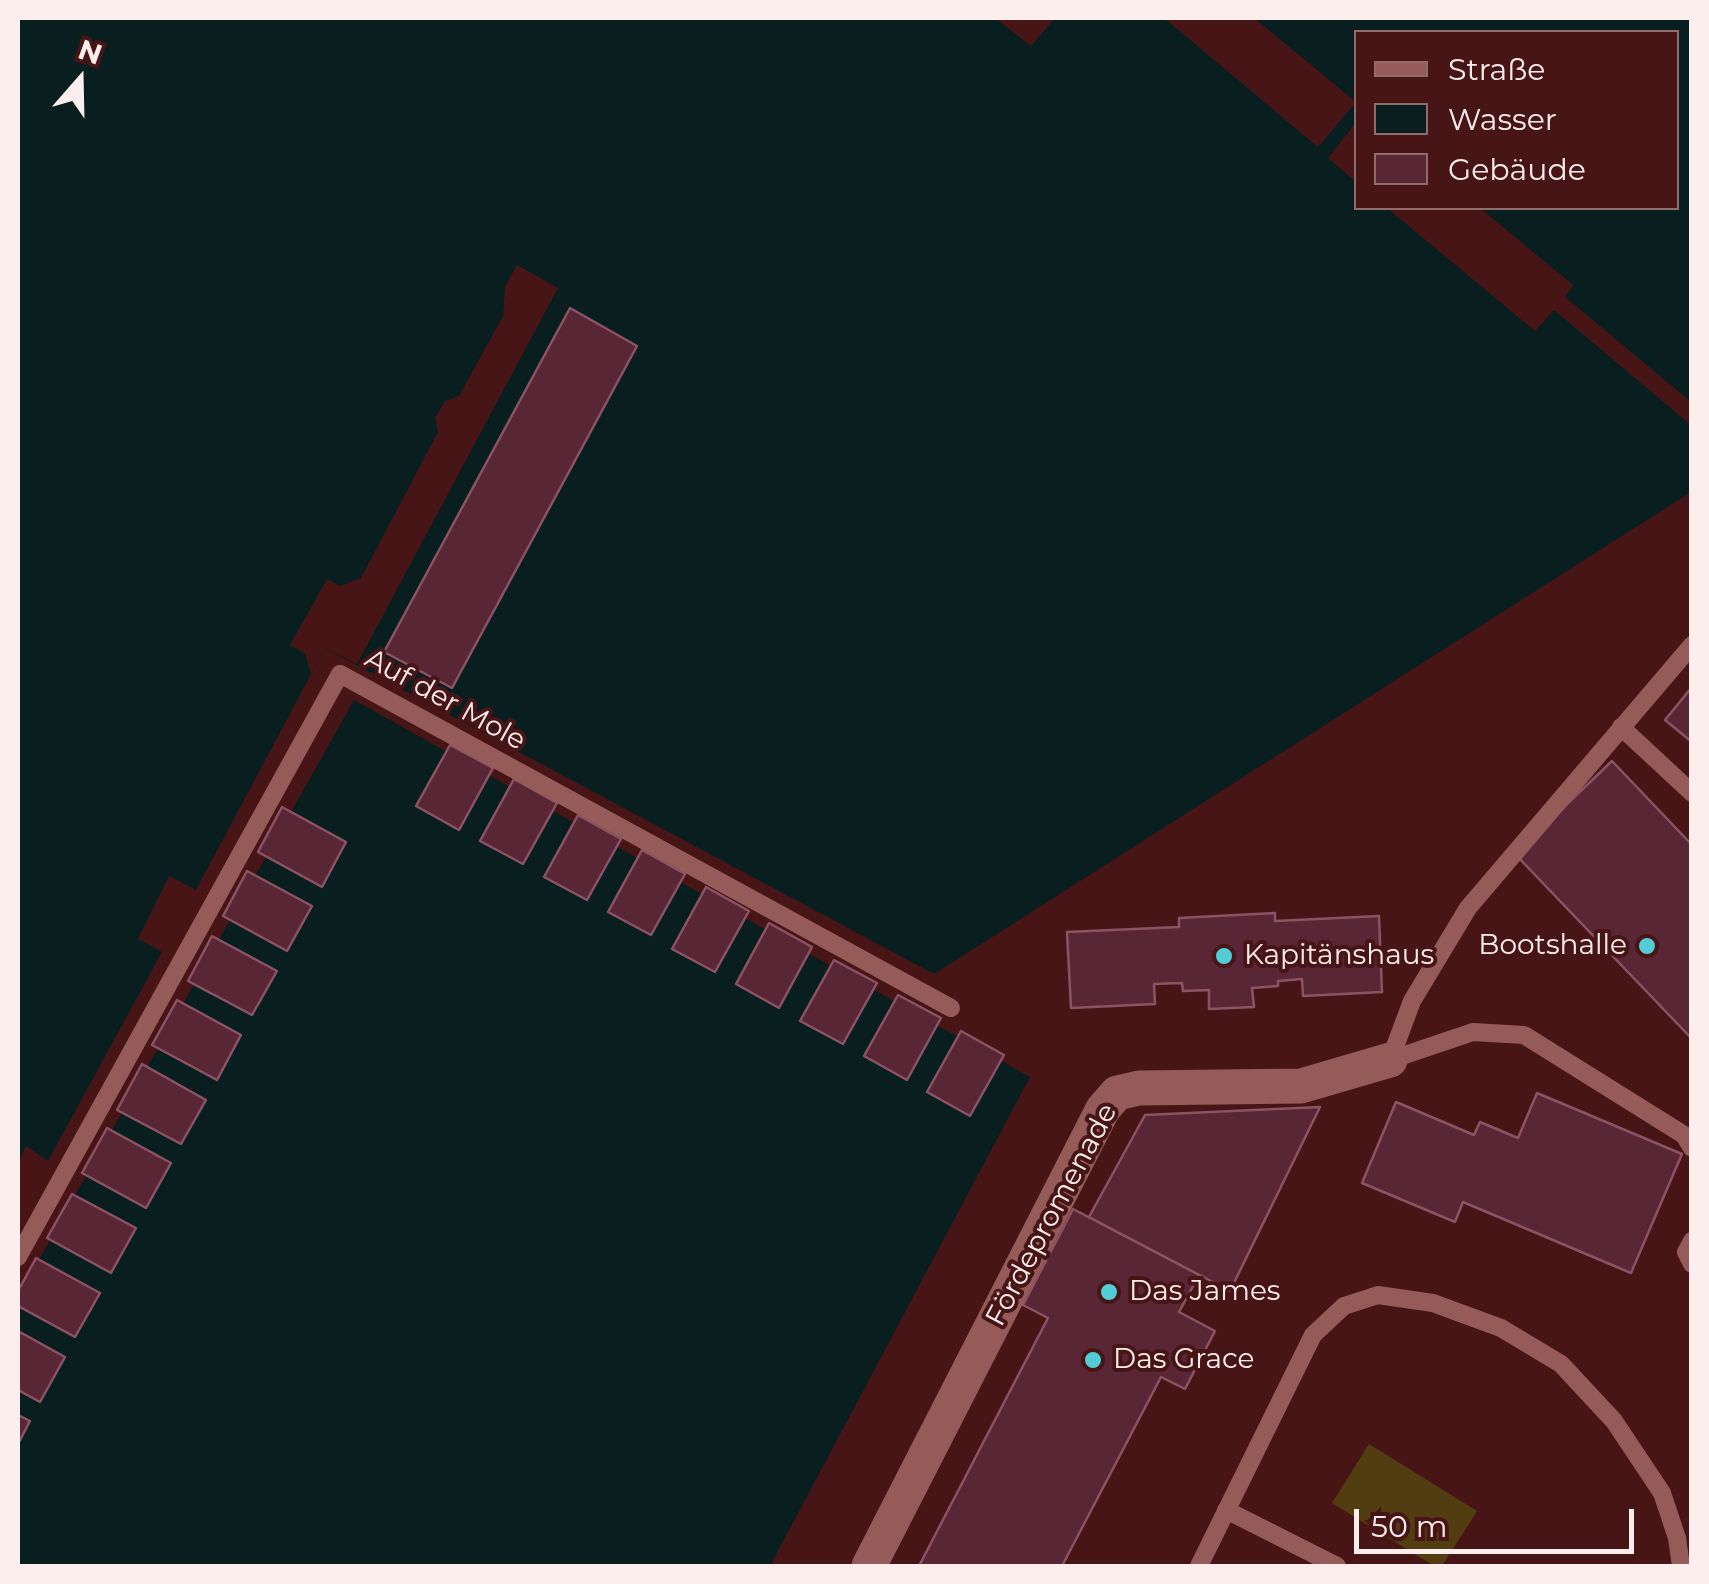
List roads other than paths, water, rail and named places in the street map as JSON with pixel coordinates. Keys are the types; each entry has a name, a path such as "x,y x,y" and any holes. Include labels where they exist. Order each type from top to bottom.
{"street":[{"name":"Fördepromenade","path":"870,1566 1103,1109 1117,1093 1140,1088 1302,1086 1390,1060"}],"lane":[{"path":"1390,1060 1412,1001 1468,908 1692,645"},
{"name":"Auf der Mole","path":"18,1257 340,674 951,1008"},
{"path":"1621,727 1692,793"},
{"name":"Fördepromenade","path":"1390,1060 1473,1032 1524,1035 1684,1136 1692,1148"},
{"path":"1692,1241 1686,1252 1692,1264"},
{"path":"1199,1566 1313,1335 1344,1306 1378,1295 1433,1303 1501,1328 1562,1364 1614,1421 1662,1494 1677,1538 1681,1566"},
{"path":"1226,1510 1338,1566"}],"water":[{"path":"18,18 1691,18 1691,492 934,974 325,648 196,890 169,876 138,939 162,952 48,1161 26,1146 18,1163"},
{"path":"354,700 1030,1077 770,1566 18,1566 18,1297"}],"place":[{"name":"Bootshalle","path":"1647,946"},
{"name":"Kapitänshaus","path":"1224,956"},
{"name":"Das James","path":"1109,1292"},
{"name":"Das Grace","path":"1093,1360"}]}
